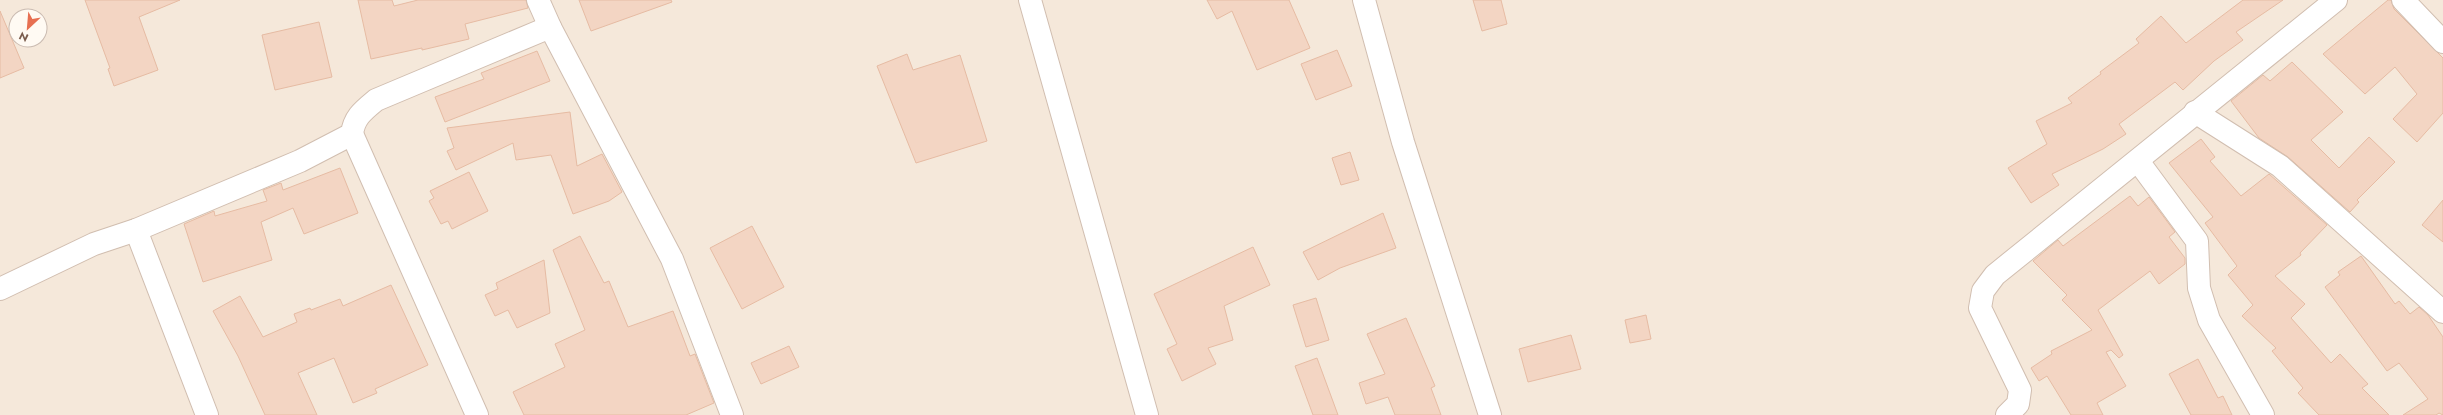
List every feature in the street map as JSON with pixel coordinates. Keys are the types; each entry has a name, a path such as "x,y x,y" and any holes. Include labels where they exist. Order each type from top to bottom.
{"street":[{"path":"538,0 550,27 672,259 732,415"},
{"path":"1030,0 1147,415"},
{"path":"1364,0 1403,142 1490,415"},
{"path":"2007,415 2018,404 2020,390 1980,308 1983,291 1994,275 2138,161 2195,112 2336,0"},
{"path":"2403,0 2443,42"},
{"path":"477,415 352,134 354,124 360,114 376,100 550,27"},
{"path":"2195,112 2280,166 2443,312"},
{"path":"0,289 94,244 136,230 300,161 352,134"},
{"path":"2138,161 2197,241 2199,288 2209,320 2263,415"},
{"path":"136,230 207,415"}],"shaded area":[{"path":"0,0 2443,0 2443,415 0,415"}],"building":[{"path":"85,0 180,0 139,17 158,70 114,86 108,69 110,68"},
{"path":"358,0 392,0 394,6 418,0 526,0 528,8 465,24 469,39 422,50 422,48 371,59"},
{"path":"579,0 671,0 672,2 591,31"},
{"path":"1207,0 1289,0 1310,48 1257,70 1232,11 1217,19"},
{"path":"1473,0 1501,0 1507,24 1482,31"},
{"path":"2243,0 2283,0 2236,32 2243,40 2214,61 2183,90 2175,82 2119,124 2126,134 2103,149 2052,174 2059,185 2031,203 2008,168 2047,144 2036,121 2072,103 2068,98 2101,74 2100,72 2139,43 2136,39 2161,16 2186,43"},
{"path":"2388,0 2391,0 2394,9 2443,58 2443,113 2417,142 2393,119 2417,94 2395,67 2365,94 2323,54"},
{"path":"0,11 8,30 8,48 16,48 24,68 0,78"},
{"path":"319,22 332,77 275,90 262,35"},
{"path":"1337,50 1352,86 1316,100 1301,64"},
{"path":"537,51 550,81 445,122 435,97 484,79 481,73"},
{"path":"907,54 913,70 960,55 987,141 916,163 877,66"},
{"path":"2292,62 2343,112 2311,140 2339,168 2369,137 2395,162 2357,200 2359,202 2350,212 2288,157 2259,138 2231,101 2263,75 2270,81"},
{"path":"570,112 577,166 602,154 622,192 609,201 573,214 551,155 516,160 513,143 456,170 447,151 454,148 447,128"},
{"path":"2201,139 2215,157 2210,161 2241,196 2269,174 2327,225 2300,253 2301,255 2275,276 2305,304 2291,318 2331,363 2340,354 2368,384 2362,388 2389,415 2319,415 2298,393 2303,388 2272,351 2276,348 2242,316 2253,305 2228,275 2237,266 2205,223 2213,217 2169,163"},
{"path":"1350,152 1359,180 1341,185 1332,158"},
{"path":"340,168 358,213 304,234 293,208 261,222 272,260 203,282 184,224 214,211 215,216 267,201 263,190 281,183 283,190"},
{"path":"469,172 488,211 452,229 448,221 441,224 429,201 434,198 430,191"},
{"path":"2130,196 2138,206 2149,197 2175,232 2169,237 2185,258 2185,264 2159,284 2150,271 2098,310 2123,355 2119,358 2111,350 2106,352 2126,386 2097,403 2103,415 2071,415 2047,376 2039,381 2031,368 2052,354 2051,351 2092,330 2062,300 2067,295 2033,261 2058,240 2063,246"},
{"path":"2443,200 2443,242 2422,225"},
{"path":"1383,213 1396,248 1340,268 1318,280 1303,252"},
{"path":"752,226 784,287 742,309 710,248"},
{"path":"580,236 604,283 609,281 628,327 673,311 690,356 695,354 714,403 686,415 524,415 513,392 565,367 555,344 585,330 553,250"},
{"path":"1253,247 1270,285 1224,306 1233,340 1208,348 1216,364 1182,381 1167,349 1177,344 1154,294"},
{"path":"2361,256 2395,304 2399,301 2410,314 2419,307 2428,315 2443,337 2443,415 2439,413 2436,415 2403,415 2428,399 2399,363 2387,371 2325,287 2340,275 2338,272"},
{"path":"544,260 550,313 517,328 508,310 495,316 485,295 498,289 496,283"},
{"path":"391,285 428,365 375,389 377,393 353,403 334,358 298,373 317,415 265,415 238,356 213,311 240,296 263,337 297,322 294,314 310,308 311,310 340,299 343,306"},
{"path":"1316,298 1329,340 1306,347 1293,305"},
{"path":"1646,315 1651,339 1630,343 1625,320"},
{"path":"1406,318 1435,386 1431,388 1441,415 1395,415 1388,397 1366,404 1359,383 1385,374 1367,334"},
{"path":"1571,335 1581,369 1528,382 1519,349"},
{"path":"789,346 799,367 761,384 751,363"},
{"path":"1317,358 1338,415 1313,415 1295,366"},
{"path":"2198,359 2218,398 2223,396 2232,415 2191,415 2169,374"}]}
